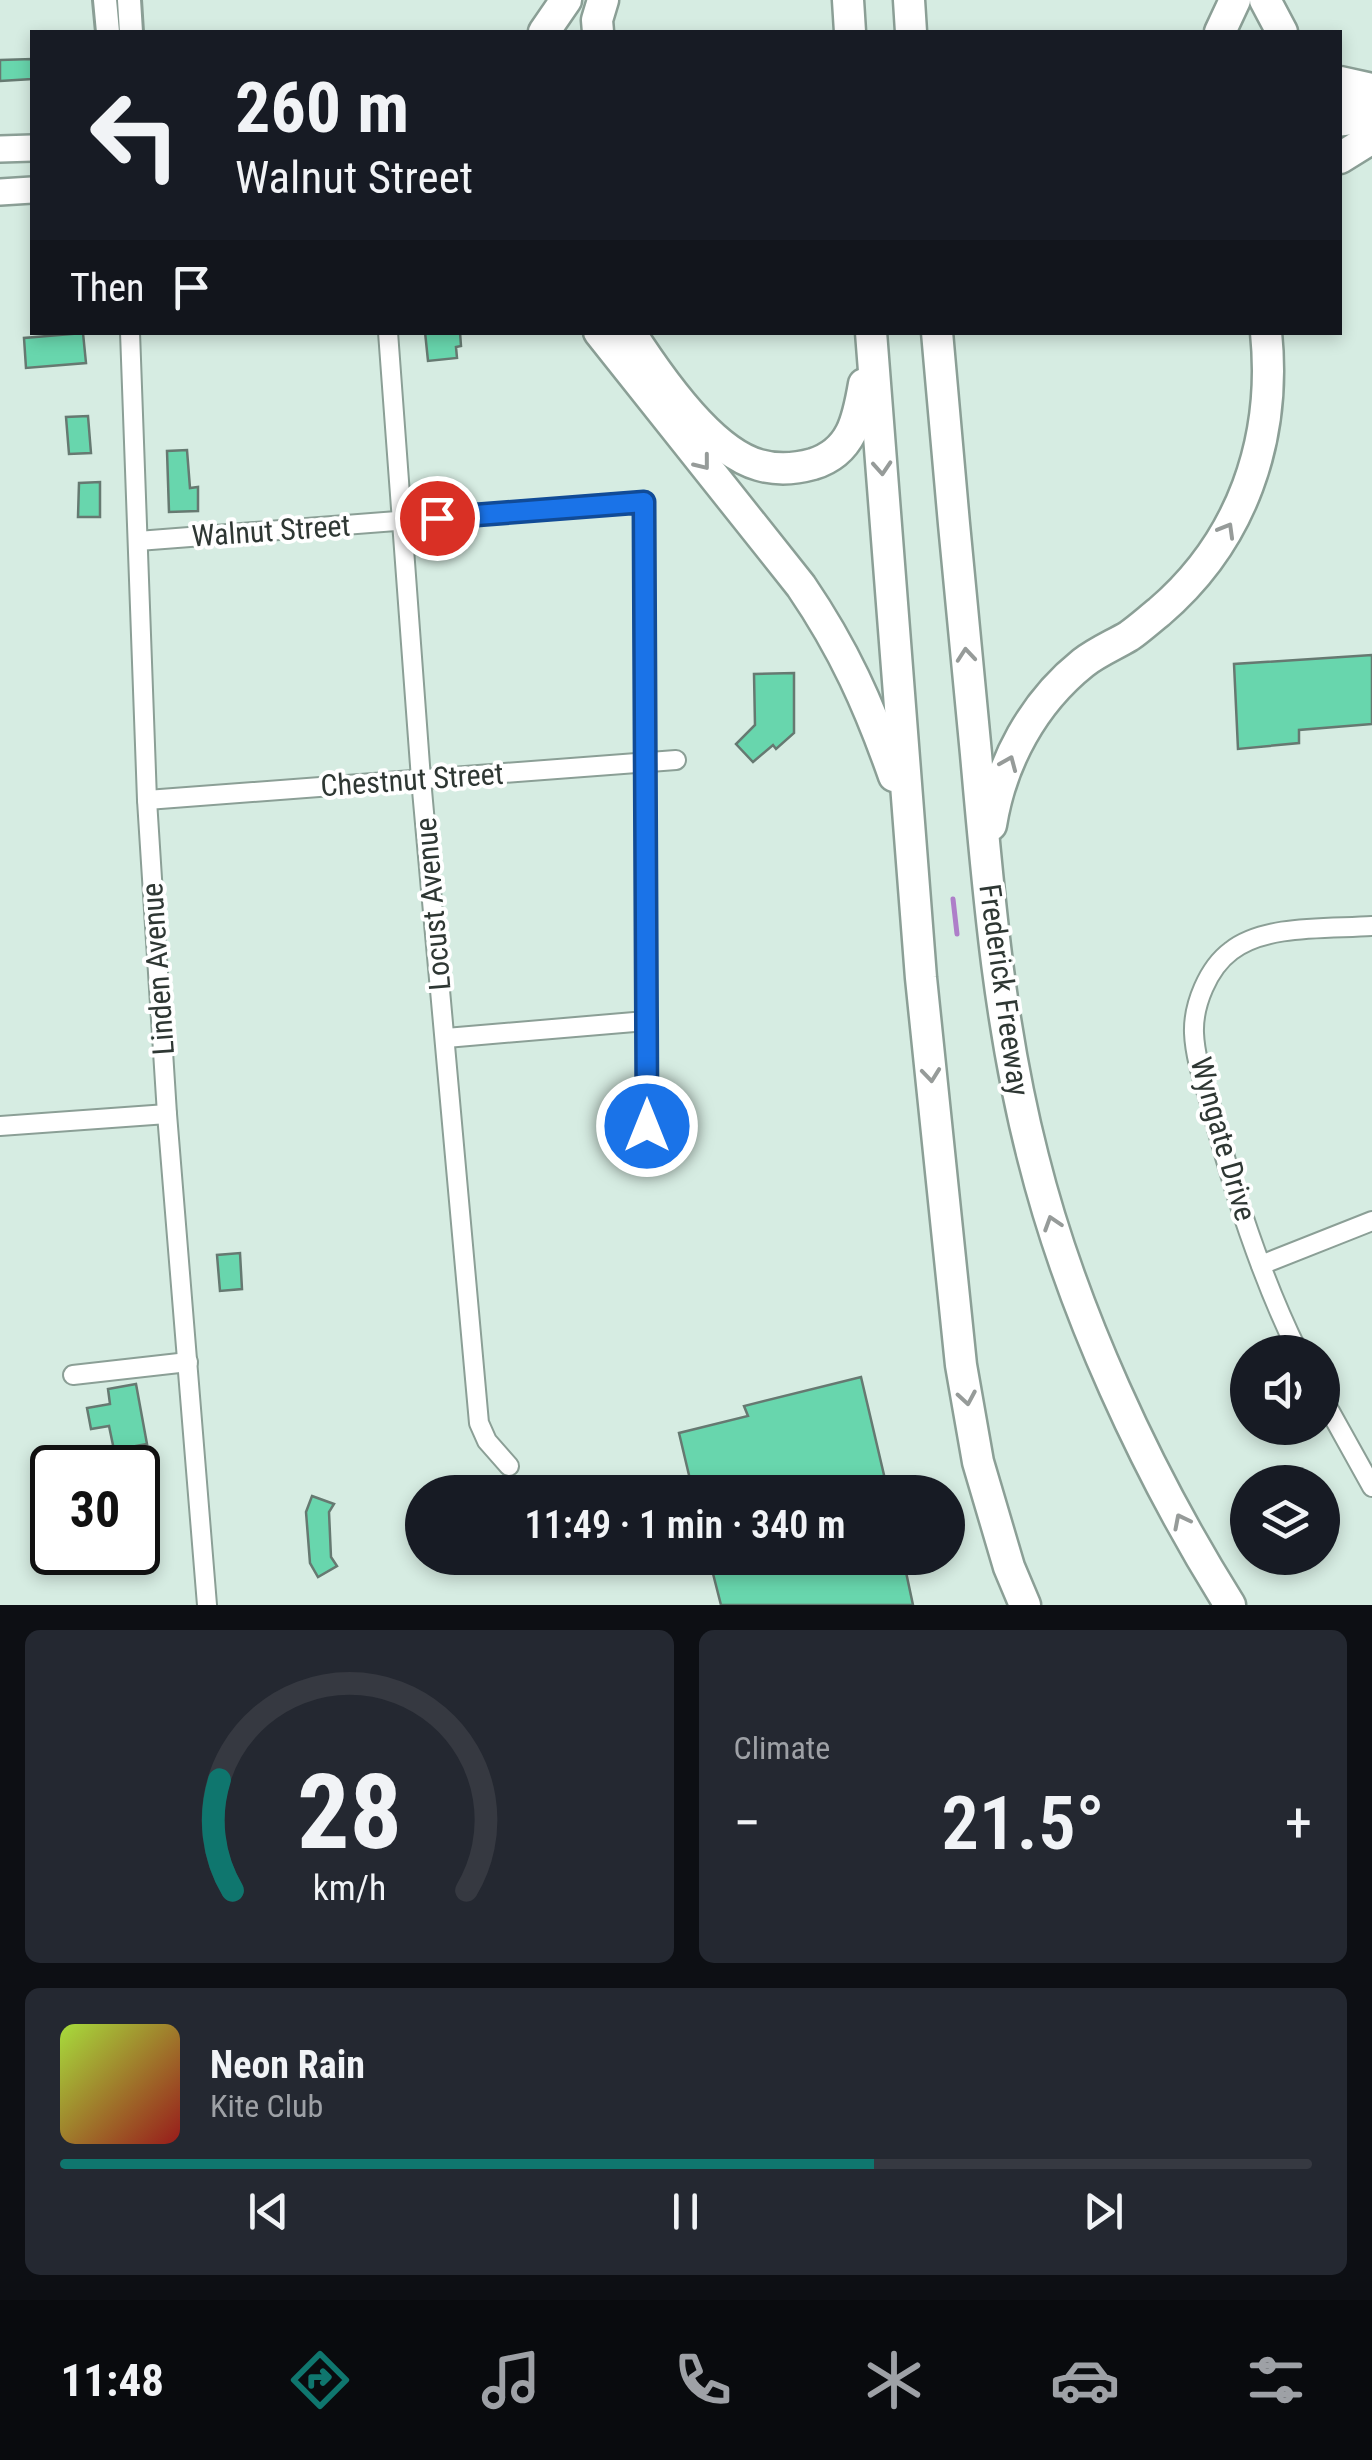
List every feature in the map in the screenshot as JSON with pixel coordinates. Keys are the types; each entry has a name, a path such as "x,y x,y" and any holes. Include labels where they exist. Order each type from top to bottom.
{"highway":[{"path":"545,30 566,0"},
{"path":"598,30 603,0"},
{"path":"848,0 850,30"},
{"path":"908,0 911,30"},
{"path":"1221,30 1235,0"},
{"path":"1264,0 1264,30"},
{"path":"1264,0 1281,30"},
{"path":"1342,82 1372,89"},
{"path":"1342,157 1372,138"},
{"path":"600,335 801,586 847,660 895,778 921,978 961,1365 978,1462 1009,1567 1026,1605"},
{"path":"632,335 653,368 697,421 734,454 758,465 780,468 819,462 836,452 850,436 858,420 871,335"},
{"path":"871,335 921,978"},
{"name":"Frederick Freeway","path":"937,335 986,857 1000,984 1018,1092 1048,1212 1081,1308 1133,1425 1199,1555 1230,1605"},
{"path":"986,857 996,795 1020,737 1039,708 1086,660 1132,634 1178,594 1230,526 1255,470 1262,440 1268,380 1266,335"}],"main road":[{"path":"105,0 108,30"},
{"path":"129,0 131,30"},
{"path":"1342,102 1372,99"},
{"path":"1342,123 1372,118"},
{"path":"0,149 30,148"},
{"path":"0,192 30,190"}],"street":[{"name":"Linden Avenue","path":"130,335 147,800 167,1114 207,1605"},
{"name":"Locust Avenue","path":"388,335 421,780 479,1423 487,1441 509,1466"},
{"name":"Walnut Street","path":"138,541 644,502 645,762"},
{"name":"Chestnut Street","path":"147,800 676,760"},
{"path":"645,762 647,1126"},
{"name":"Wyngate Drive","path":"1290,1335 1261,1265 1220,1140 1197,1055 1196,1008 1216,968 1230,951 1253,940 1276,932 1372,926"},
{"path":"446,1038 646,1021"},
{"path":"0,1126 167,1114"},
{"path":"1261,1265 1372,1221"},
{"path":"73,1375 188,1362"},
{"path":"1340,1429 1372,1487"}],"building":[{"path":"30,59 30,79 0,81 0,60"},
{"path":"83,335 86,363 26,368 24,338"},
{"path":"425,335 460,335 457,358 428,361"},
{"path":"88,416 91,453 69,454 66,417"},
{"path":"187,450 190,488 198,487 198,511 169,512 167,451"},
{"path":"100,482 100,517 78,517 79,483"},
{"path":"1372,655 1372,724 1299,730 1299,743 1238,749 1234,664"},
{"path":"794,673 794,733 753,762 736,744 755,725 754,674"},
{"path":"240,1253 242,1289 220,1291 217,1255"},
{"path":"861,1377 884,1475 689,1475 679,1433 748,1416 744,1406"},
{"path":"136,1384 147,1444 113,1445 109,1426 91,1429 87,1408 110,1404 108,1389"},
{"path":"312,1496 334,1504 329,1512 331,1557 337,1566 318,1577 310,1563 306,1512"},
{"path":"713,1575 907,1575 913,1605 721,1605"}],"waterway":[{"path":"953,899 957,934"}],"route":[{"path":"437,518 644,502 647,1126"}]}
